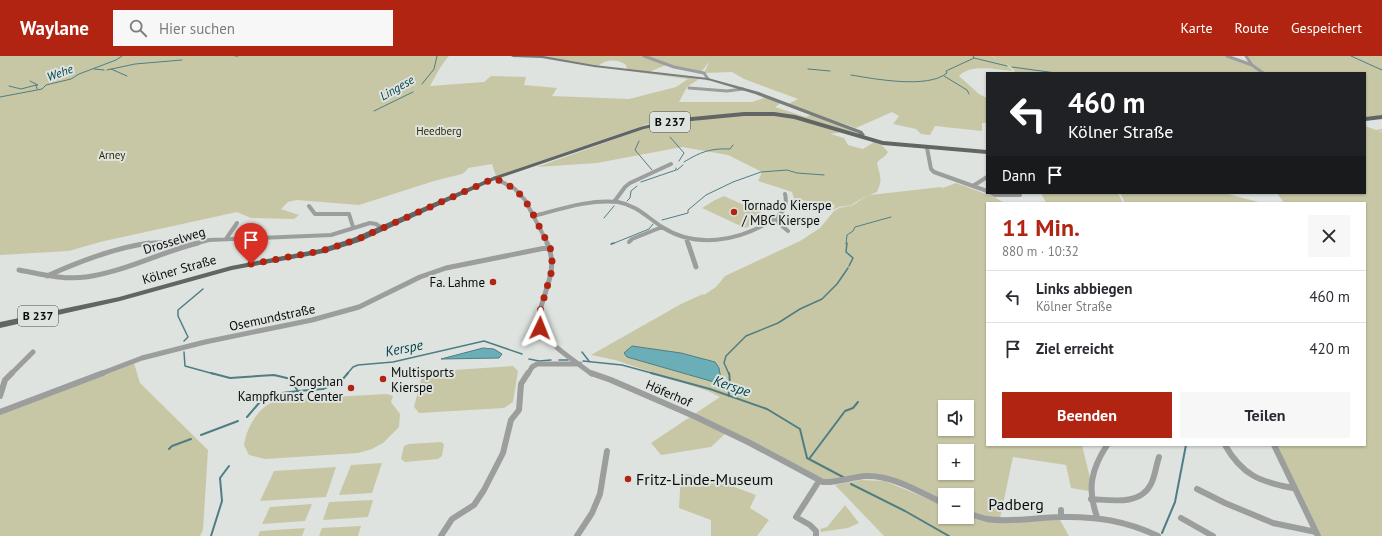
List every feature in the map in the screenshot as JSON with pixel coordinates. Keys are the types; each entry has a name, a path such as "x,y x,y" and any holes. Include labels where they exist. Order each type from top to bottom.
{"main road":[{"name":"B 237","path":"495,178 646,127 693,118 744,114 774,114 795,117 882,143 986,152"},
{"path":"1366,118 1382,117"},
{"name":"Kölner Straße","path":"0,325 120,299 231,268 321,251 356,240 495,178"}],"street":[{"path":"513,56 542,57 605,67 708,79 743,89 791,106 860,132 862,134 860,136"},
{"path":"644,56 674,67 704,74 708,79"},
{"path":"1227,56 1252,65 1262,72"},
{"path":"1246,56 1252,65"},
{"path":"689,88 727,91 743,89"},
{"path":"927,148 931,169 934,172 986,192"},
{"path":"614,202 625,187 630,183 671,164"},
{"name":"Höferhof","path":"495,178 518,192 534,216 553,255 553,265 539,315 540,328 549,341 592,374 600,378 611,380 729,432 819,481"},
{"path":"973,186 986,178"},
{"path":"534,216 601,202 614,202 633,206 646,213 662,227 686,238 712,240 738,237 750,233 774,219 782,213 787,202 785,194"},
{"path":"993,194 1020,195"},
{"path":"309,206 314,214 349,214 353,227"},
{"path":"774,219 788,231"},
{"path":"226,239 237,223"},
{"name":"Drosselweg","path":"19,270 47,276 68,278 86,277 115,270 185,246 209,240 331,235 370,223 376,224 382,228"},
{"path":"629,242 632,239 662,227"},
{"path":"686,238 696,267"},
{"path":"47,276 98,255 140,244 175,241 185,246"},
{"name":"Osemundstraße","path":"0,412 126,363 154,354 312,320 359,307 420,277 446,268 550,247"},
{"path":"0,396 5,380 33,352"},
{"path":"441,536 452,519 474,505 484,490 503,454 511,420 519,410 521,384 532,367 538,364 580,364"},
{"path":"1097,517 1091,498 1090,480 1096,462 1106,446"},
{"path":"1226,446 1239,466 1255,477 1265,482 1293,488"},
{"path":"1274,446 1293,488 1317,534"},
{"path":"578,536 592,513 600,494 607,451"},
{"path":"1091,498 1129,500 1144,494 1150,486 1159,457"},
{"path":"816,536 816,531 810,525 796,517 819,481 834,483 858,477 873,476 885,479 938,501"},
{"path":"1197,489 1224,503 1274,523 1317,534"},
{"name":"Padberg","path":"974,516 998,520 1061,513 1116,519 1158,536"},
{"path":"1181,518 1213,536"}],"green space":[{"path":"0,56 449,56 441,66 430,86 484,82 491,76 526,77 524,85 557,88 552,96 629,99 676,87 688,79 593,66 699,79 687,87 679,102 752,102 767,97 781,103 775,107 806,117 812,114 861,134 857,135 781,113 690,118 648,124 496,176 492,164 468,168 462,174 434,181 359,205 297,200 288,202 281,209 299,215 294,219 251,218 237,212 100,242 69,251 0,255"},
{"path":"533,56 643,56 666,65 649,72 627,69 626,65 616,61 608,61 598,66"},
{"path":"645,56 992,56 996,59 993,56 1227,56 1252,65 1261,72 1015,72 1005,63 1013,71 977,68 964,72 959,76 979,94 986,98 986,123 982,123 982,131 935,126 930,135 921,134 916,129 893,124 899,116 892,112 856,128 788,104 798,99 744,79 732,72 704,73 709,62 701,72 676,68"},
{"path":"1247,56 1382,56 1382,116 1366,117 1366,72 1262,72 1253,65"},
{"path":"767,114 793,118 842,132 831,134 844,138 848,145 863,149 874,142 881,144 888,152 877,163 880,184 877,192 870,195 943,188 956,183 994,197 1003,202 986,202 986,446 1082,446 1090,478 1089,491 1071,488 1066,465 1013,457 1000,518 987,518 974,513 974,488 938,488 938,499 886,476 824,479 726,433 711,447 661,455 651,443 720,397 708,391 615,360 591,355 681,304 703,294 704,295 716,287 725,276 800,241 820,228 834,211 839,208 853,205 868,195 851,205 839,207 833,210 835,205 794,199 792,192 758,181 762,172 728,155 682,147 597,163 537,167 646,128 691,120"},
{"path":"1366,126 1376,130 1382,129 1382,131 1379,131 1382,132 1382,536 1320,536 1275,446 1366,446 1366,202 1283,202 1278,194 1366,194"},
{"path":"1042,194 1118,194 1122,202 1046,202"},
{"path":"1120,194 1228,194 1258,202 1124,202"},
{"name":"Tornado Kierspe / MBC Kierspe","path":"724,196 766,215 754,224 745,228 702,208"},
{"path":"134,363 140,383 208,450 203,530 200,536 0,536 0,414"},
{"path":"513,366 518,371 513,402 504,408 419,413 414,407 423,372"},
{"path":"387,394 393,396 391,402 400,414 399,427 383,443 372,449 358,453 265,459 249,455 244,445 254,418 264,407 277,400"},
{"path":"441,442 444,444 442,456 438,459 405,462 401,459 404,446 409,444"},
{"path":"382,463 372,493 339,495 351,465"},
{"path":"336,467 326,497 260,501 274,471"},
{"path":"681,473 713,479 756,495 750,508 769,520 757,536 711,536 711,520 679,508"},
{"path":"861,480 885,481 938,503 938,524 974,524 974,518 989,522 1060,520 1069,536 884,536 835,485"},
{"path":"373,500 368,517 323,520 329,502"},
{"path":"312,504 305,521 262,524 270,507"},
{"path":"845,505 859,523 848,528 821,532 820,529 827,527"},
{"path":"361,526 358,536 319,536 322,528"},
{"path":"305,528 302,536 258,536 260,531"}],"water":[{"path":"632,346 681,353 715,362 719,368 721,379 714,382 627,357 624,353"},
{"path":"483,348 494,349 502,354 499,358 441,359"}],"waterway":[{"name":"Wehe","path":"0,97 42,89 46,85 71,79 79,74 116,60 122,56"},
{"name":"Lingese","path":"422,84 434,69 437,56"},
{"path":"1351,56 1382,70"},
{"path":"851,75 901,82 927,81 938,78 947,73 946,71 974,58"},
{"path":"974,58 1007,66"},
{"path":"111,69 135,64 182,60"},
{"path":"1012,67 1049,72"},
{"name":"Wehe","path":"94,69 104,70"},
{"path":"107,70 111,69"},
{"path":"111,69 127,76"},
{"path":"808,69 830,71"},
{"path":"944,76 967,90 969,94"},
{"path":"30,81 38,85 36,85"},
{"name":"Wehe","path":"9,86 21,89 36,85"},
{"name":"Wehe","path":"36,85 37,89"},
{"name":"Lingese","path":"374,111 413,92"},
{"path":"670,137 684,153 679,161"},
{"path":"639,141 635,150 652,170"},
{"path":"684,162 706,151 730,149 733,145"},
{"path":"677,170 683,165"},
{"path":"641,182 676,170 676,168"},
{"path":"662,220 688,213 688,210 706,195 733,182 761,172 787,170 797,173 824,175"},
{"path":"627,201 630,198 631,191 637,186"},
{"path":"604,218 614,206"},
{"path":"846,244 847,235 853,231 855,227 891,217"},
{"path":"612,244 649,229 653,224"},
{"path":"847,243 846,252 853,258 849,266"},
{"path":"729,374 724,363 726,356 746,336 778,323 800,309 822,299 837,284 848,268"},
{"name":"Kerspe","path":"184,341 188,337 178,316 178,310 203,289"},
{"name":"Kerspe","path":"347,374 353,367 358,365 393,362 484,341 522,354"},
{"name":"Kerspe","path":"184,352 185,366 214,374"},
{"path":"582,352 589,361"},
{"name":"Kerspe","path":"529,359 539,361 551,360"},
{"name":"Kerspe","path":"559,360 568,360"},
{"name":"Kerspe","path":"583,361 622,365 655,374"},
{"name":"Kerspe","path":"211,373 230,378 274,375 291,379 294,384"},
{"name":"Kerspe","path":"342,380 348,373"},
{"name":"Kerspe","path":"651,373 729,396"},
{"path":"729,373 729,396"},
{"name":"Kerspe","path":"298,391 323,389 332,385"},
{"name":"Kerspe","path":"295,387 298,391"},
{"path":"247,417 266,395 298,391"},
{"name":"Kerspe","path":"729,396 767,409 800,429 807,458 843,477"},
{"path":"809,459 845,411 853,408 858,402"},
{"path":"201,435 238,421"},
{"path":"169,449 172,446 191,439"},
{"path":"1162,533 1175,502 1186,446"},
{"path":"211,536 222,501 220,478 229,466"},
{"name":"Kerspe","path":"851,484 905,511 949,536"}],"place":[{"name":"Tornado Kierspe / MBC Kierspe","path":"734,212"},
{"name":"Fa. Lahme","path":"493,282"},
{"name":"Multisports Kierspe","path":"383,379"},
{"name":"Songshan Kampfkunst Center","path":"351,388"},
{"name":"Fritz-Linde-Museum","path":"628,479"}],"route":[{"path":"251,264 321,251 356,240 495,178 515,189 525,200 552,252 552,270 539,315 540,328"}],"park label":[{"name":"Heedberg","path":"439,131"},
{"name":"Arney","path":"112,155"}]}
